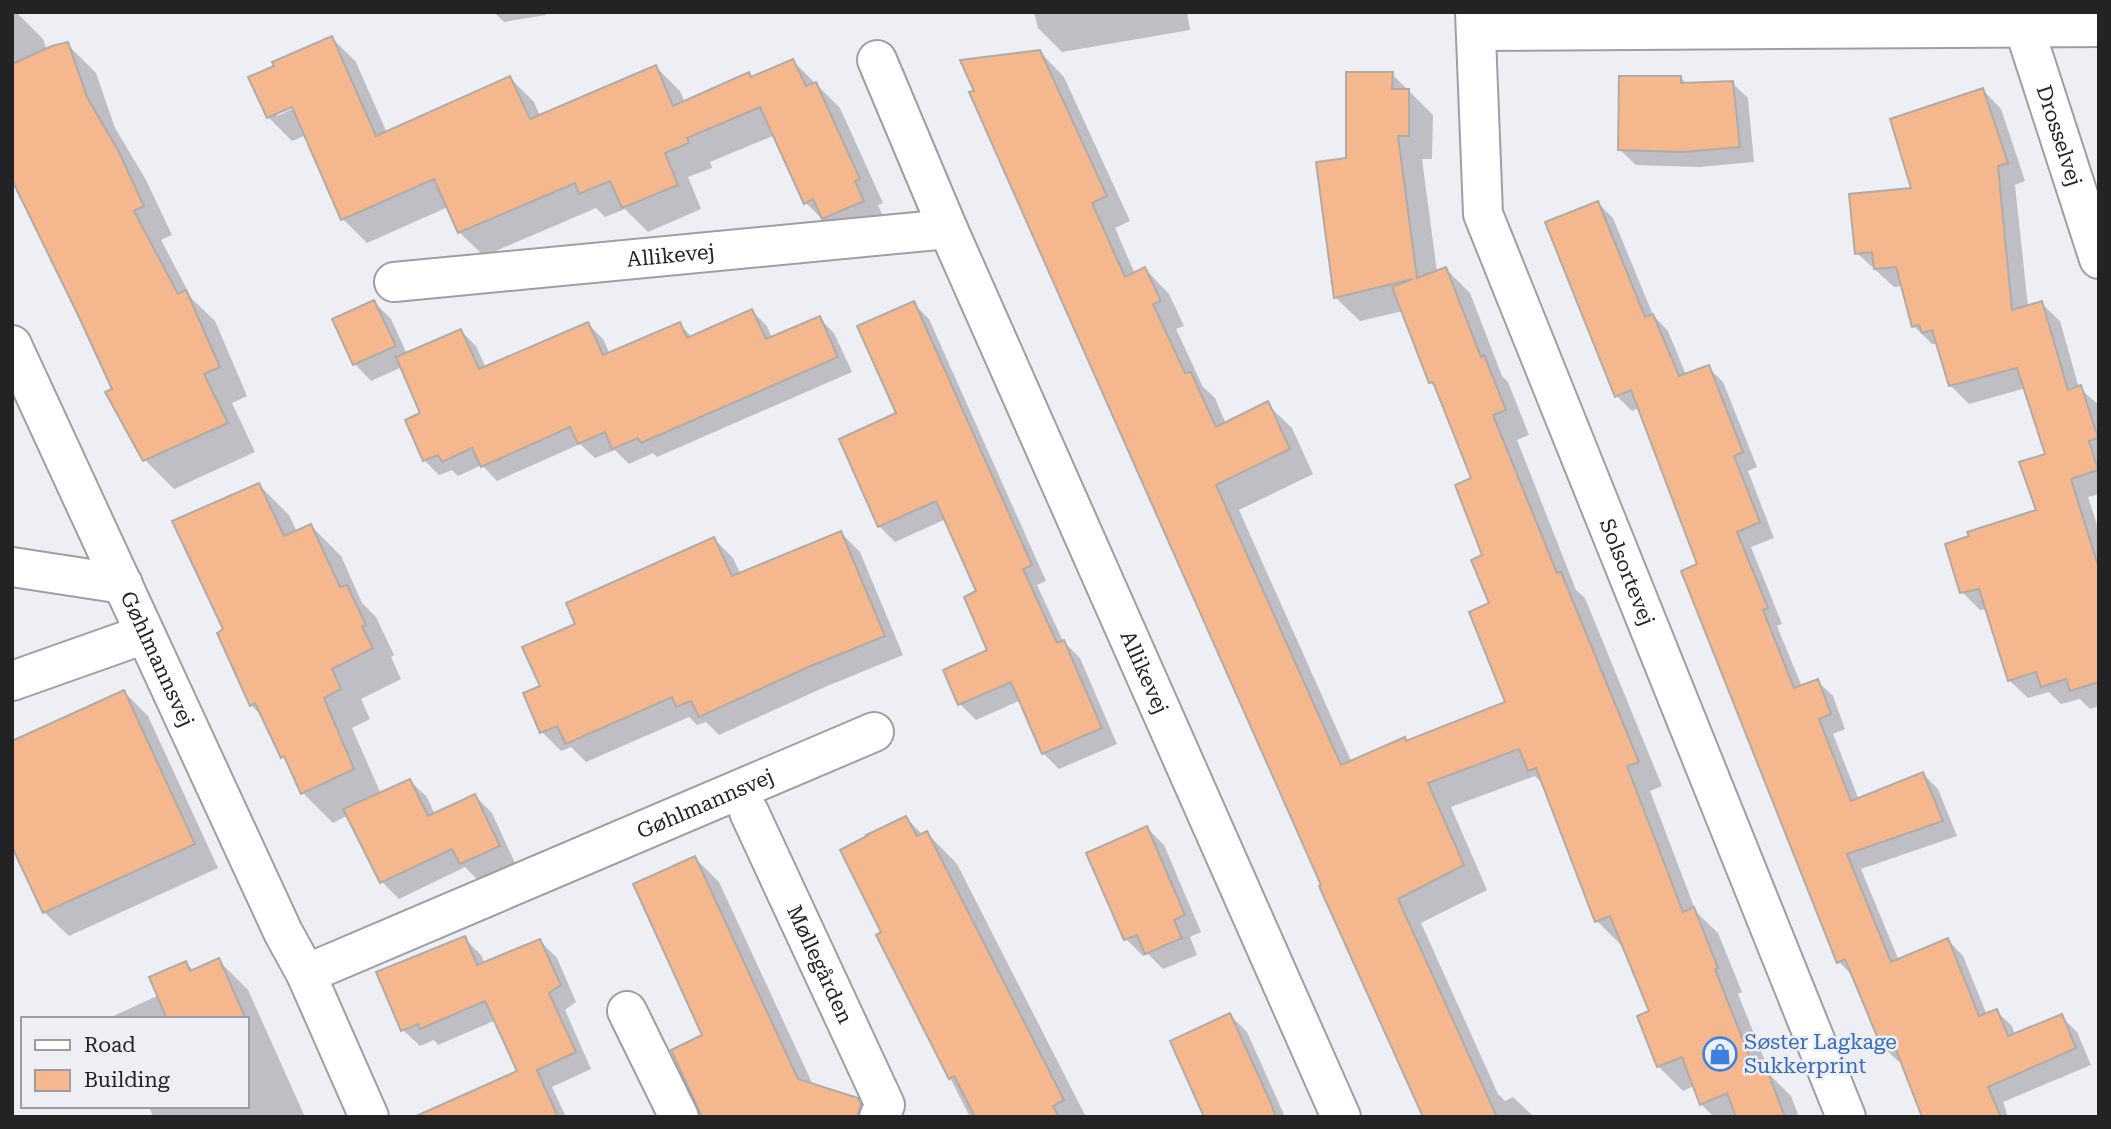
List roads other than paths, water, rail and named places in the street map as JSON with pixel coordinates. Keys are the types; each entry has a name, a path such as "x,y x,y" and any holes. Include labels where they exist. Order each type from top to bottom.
{"street":[{"path":"1476,21 2021,19 2099,27"},
{"name":"Drosselvej","path":"2021,19 2099,259"},
{"name":"Solsortevej","path":"1476,21 1483,214 1846,1117"},
{"name":"Allikevej","path":"877,60 948,229 1341,1117"},
{"name":"Allikevej","path":"394,282 948,229"},
{"name":"Gøhlmannsvej","path":"12,345 283,932 306,974 369,1117"},
{"path":"12,567 123,584"},
{"path":"12,681 145,634"},
{"name":"Gøhlmannsvej","path":"306,974 874,733"},
{"name":"Møllegården","path":"749,812 885,1105 879,1117"},
{"path":"627,1011 679,1117"}],"place":[{"name":"Søster Lagkage Sukkerprint","path":"1720,1054"}]}
